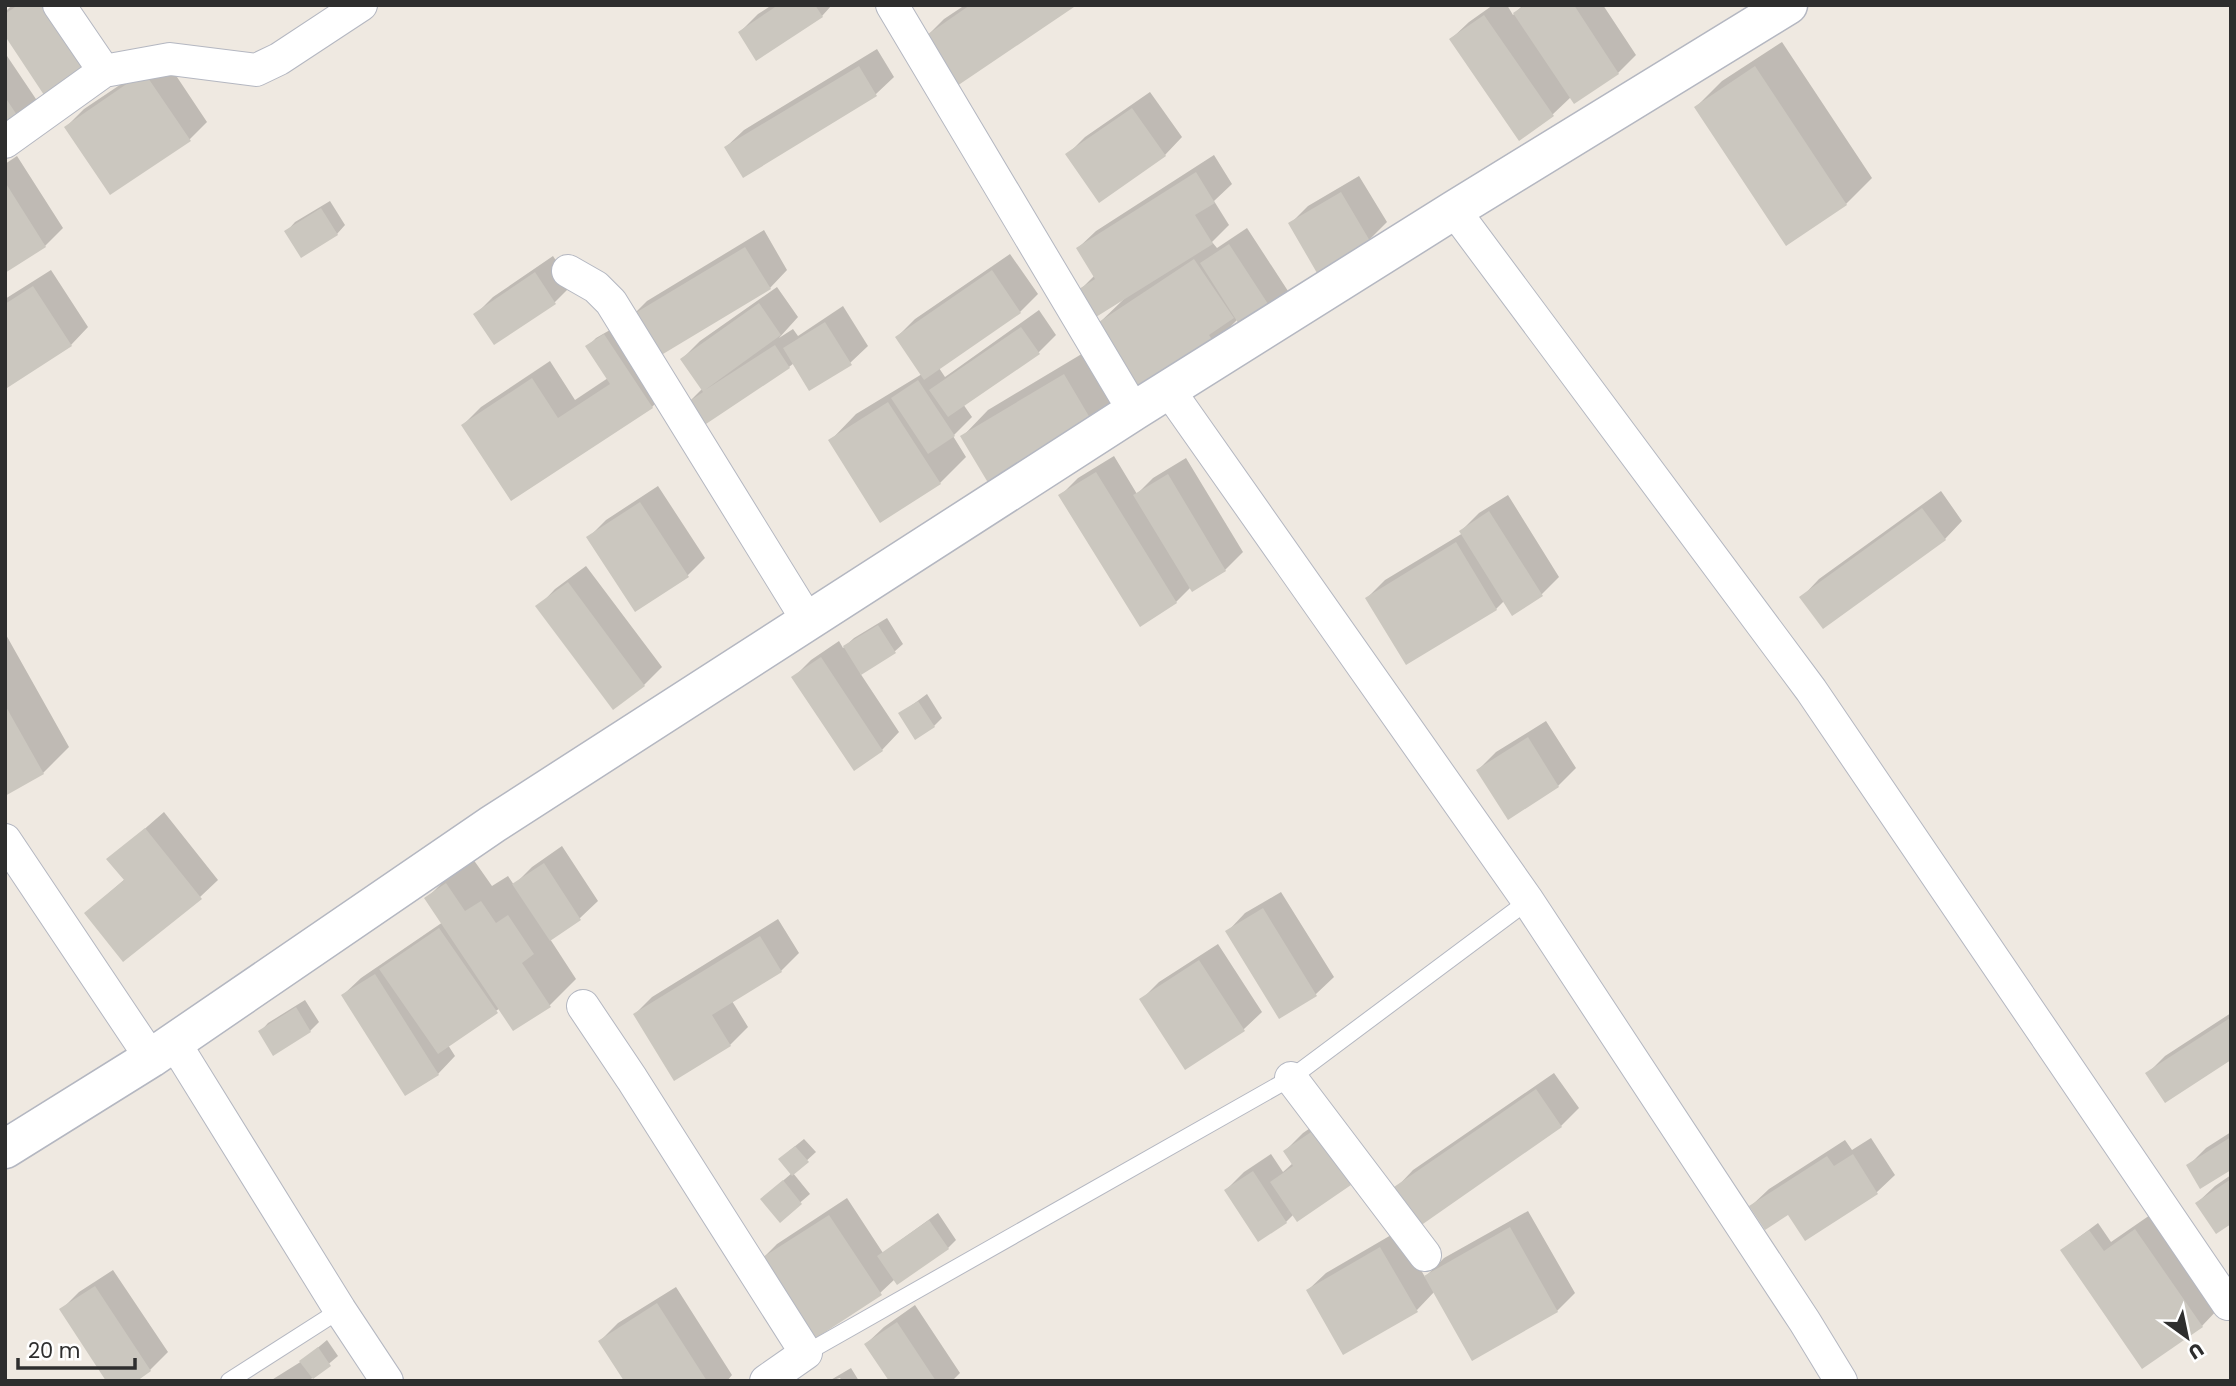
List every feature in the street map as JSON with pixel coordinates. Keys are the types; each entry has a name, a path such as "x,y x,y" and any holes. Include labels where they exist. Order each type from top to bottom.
{"street":[{"path":"59,5 104,71"},
{"path":"5,142 104,71 170,59 256,70 279,59 362,5"},
{"path":"892,5 1133,411"},
{"path":"5,1149 162,1050 493,824 1133,411 1788,5"},
{"path":"1454,210 1811,690 2228,1304"},
{"path":"568,271 596,287 611,302 808,621"},
{"path":"1168,389 1528,901 1841,1381"},
{"path":"5,840 162,1050 387,1381"},
{"path":"583,1006 806,1353 766,1381"},
{"path":"1291,1078 1424,1255"}],"lane":[{"path":"806,1353 1291,1078 1528,901"},
{"path":"229,1381 340,1310"}],"building":[{"path":"18,5 41,5 85,73 46,98 5,36 5,14"},
{"path":"778,5 815,5 823,17 756,61 738,32"},
{"path":"970,5 1077,5 957,86 924,37"},
{"path":"1525,5 1574,5 1619,74 1574,104 1513,13"},
{"path":"1484,15 1554,116 1519,141 1449,39"},
{"path":"859,66 877,96 743,178 724,147"},
{"path":"1755,66 1847,205 1786,246 1694,107"},
{"path":"144,72 191,141 110,195 64,127"},
{"path":"5,97 23,124 5,136"},
{"path":"1132,108 1166,156 1099,203 1065,154"},
{"path":"1196,172 1215,203 1195,215 1213,244 1096,317 1079,289 1095,279 1076,248"},
{"path":"5,182 46,247 5,273"},
{"path":"1341,192 1370,241 1317,273 1288,223"},
{"path":"321,208 338,235 301,258 284,231"},
{"path":"1229,244 1272,310 1242,329 1200,263"},
{"path":"745,247 771,289 653,360 627,318"},
{"path":"1194,259 1234,318 1209,335 1215,344 1141,393 1096,324"},
{"path":"992,270 1021,313 924,380 895,337"},
{"path":"535,272 556,304 494,345 473,314"},
{"path":"33,286 72,346 7,388 5,304"},
{"path":"759,303 781,335 705,390 775,345 790,368 700,428 685,404 703,392 680,359"},
{"path":"825,322 852,365 809,391 783,348"},
{"path":"1021,327 1040,354 948,417 929,390"},
{"path":"604,334 653,408 511,501 461,425 532,378 558,418 610,384 585,346"},
{"path":"1064,374 1093,423 990,486 960,436"},
{"path":"918,380 955,436 928,454 891,398"},
{"path":"888,402 941,484 880,523 828,440"},
{"path":"1096,472 1177,603 1140,627 1058,495"},
{"path":"1168,474 1226,571 1192,592 1133,495"},
{"path":"640,502 689,577 635,612 586,537"},
{"path":"1922,508 1946,540 1823,629 1799,597"},
{"path":"1489,511 1543,596 1512,616 1459,531"},
{"path":"1456,542 1497,610 1406,665 1365,598"},
{"path":"568,582 645,686 613,710 535,606"},
{"path":"878,625 896,653 861,675 843,646"},
{"path":"821,657 883,751 854,771 791,677"},
{"path":"918,701 935,727 915,740 898,713"},
{"path":"5,705 44,774 5,796"},
{"path":"1528,737 1559,787 1508,820 1476,770"},
{"path":"145,828 202,899 123,962 84,913 124,880 106,859"},
{"path":"544,863 581,920 550,941 512,884"},
{"path":"446,883 465,911 481,901 496,923 508,915 534,954 522,963 551,1007 513,1031 424,898"},
{"path":"1263,908 1317,996 1279,1019 1225,931"},
{"path":"439,928 498,1013 438,1054 379,969"},
{"path":"760,936 782,972 712,1015 731,1046 674,1081 633,1014"},
{"path":"1199,960 1245,1031 1185,1070 1139,999"},
{"path":"375,974 439,1075 405,1096 341,995"},
{"path":"296,1007 311,1032 273,1056 258,1031"},
{"path":"2230,1018 2231,1060 2165,1103 2145,1073"},
{"path":"1536,1089 1562,1127 1420,1226 1394,1187"},
{"path":"1314,1130 1351,1185 1297,1222 1270,1182 1293,1166 1283,1151"},
{"path":"2231,1137 2231,1170 2200,1189 2186,1165"},
{"path":"795,1146 809,1162 792,1176 778,1159"},
{"path":"1853,1154 1878,1194 1805,1241 1788,1215 1765,1230 1749,1206 1827,1156 1834,1166"},
{"path":"1253,1171 1287,1223 1258,1242 1224,1190"},
{"path":"2231,1179 2231,1224 2216,1234 2195,1203"},
{"path":"783,1180 802,1204 780,1223 760,1199"},
{"path":"829,1215 882,1295 810,1342 757,1261"},
{"path":"929,1220 949,1249 897,1285 877,1256"},
{"path":"1510,1227 1558,1312 1472,1361 1424,1276"},
{"path":"2135,1229 2203,1327 2142,1369 2060,1250 2089,1230 2104,1251"},
{"path":"1380,1247 1418,1312 1343,1355 1306,1290"},
{"path":"95,1286 151,1371 137,1381 106,1381 59,1309"},
{"path":"657,1303 707,1381 624,1381 598,1341"},
{"path":"897,1322 936,1381 889,1381 864,1344"},
{"path":"318,1347 331,1366 313,1379 299,1361"}]}
